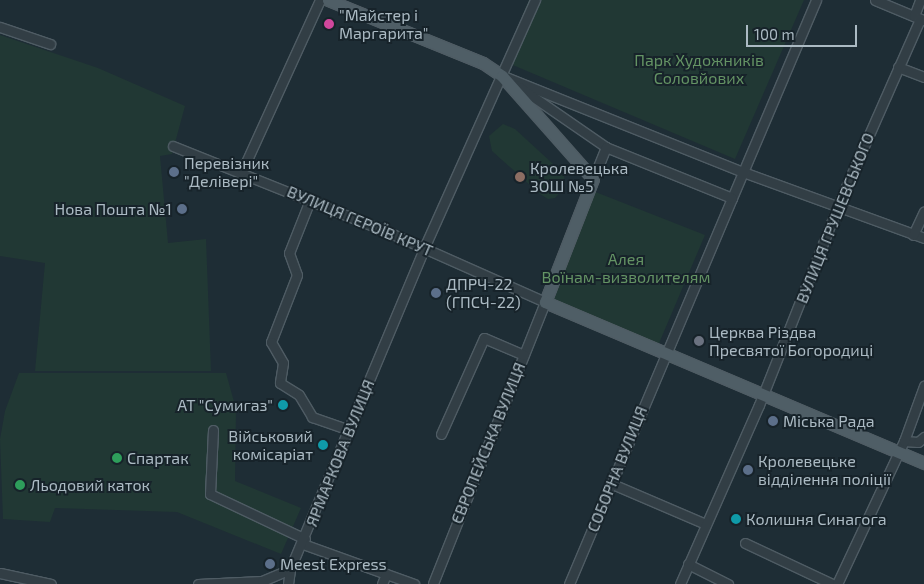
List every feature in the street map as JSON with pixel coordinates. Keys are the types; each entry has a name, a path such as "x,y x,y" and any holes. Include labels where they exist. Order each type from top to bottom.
{"main road":[{"path":"328,0 483,63 502,76 593,179 545,302 924,463"}],"street":[{"path":"242,171 320,0"},
{"name":"ЯРМАРКОВА ВУЛИЦЯ","path":"288,584 290,569 304,542 424,248 502,76 534,0"},
{"name":"СОБОРНА ВУЛИЦЯ","path":"569,584 612,484 664,354 816,0"},
{"path":"875,0 919,18"},
{"name":"ВУЛИЦЯ ГРУШЕВСЬКОГО","path":"680,584 763,396 838,205 919,18 920,0"},
{"path":"0,27 50,44"},
{"path":"898,67 924,78"},
{"path":"502,76 606,147 732,198"},
{"path":"502,76 743,172 838,205 924,238"},
{"name":"ВУЛИЦЯ ГЕРОЇВ КРУТ","path":"173,146 242,171 424,248 545,302"},
{"path":"593,179 606,147"},
{"path":"310,200 289,253 297,275 271,342 283,363 280,383 299,395 312,417 350,430"},
{"path":"913,235 924,211"},
{"name":"ЄВРОПЕЙСЬКА ВУЛИЦЯ","path":"433,584 545,302"},
{"path":"440,434 484,338 524,355"},
{"path":"837,584 904,441 924,386"},
{"path":"213,430 210,494 304,542 414,584"},
{"path":"904,441 918,442 924,437"},
{"path":"612,484 706,524"},
{"path":"745,543 832,584"},
{"path":"688,564 728,584"},
{"path":"198,584 262,581 290,569"},
{"path":"0,573 51,584"},
{"path":"382,584 386,574"}],"green space":[{"name":"Парк Художників Соловйових","path":"529,0 804,0 735,159 503,61"},
{"path":"0,35 98,68 185,106 172,154 160,156 168,243 206,239 211,371 35,371 45,263 0,256"},
{"path":"503,124 515,129 564,174 565,187 555,198 548,199 540,194 492,151 489,136"},
{"name":"Алея Воїнам-визволителям","path":"593,191 705,235 657,348 548,301"},
{"name":"Спартак","path":"19,373 226,373 236,409 235,481 301,508 281,554 177,512 55,508 50,522 3,519 0,439 5,411"}],"place":[{"name":"\"Майстер і Маргарита\"","path":"329,24"},
{"name":"Перевізник \"Делівері\"","path":"174,172"},
{"name":"Кролевецька ЗОШ №5","path":"520,177"},
{"name":"Нова Пошта №1","path":"182,209"},
{"name":"ДПРЧ-22 (ГПСЧ-22)","path":"436,293"},
{"name":"Церква Різдва Пресвятої Богородиці","path":"699,341"},
{"name":"АТ \"Сумигаз\"","path":"283,405"},
{"name":"Міська Рада","path":"773,421"},
{"name":"Військовий комісаріат","path":"323,445"},
{"name":"Спартак","path":"117,458"},
{"name":"Кролевецьке відділення поліції","path":"748,470"},
{"name":"Льодовий каток","path":"20,485"},
{"name":"Колишня Синагога","path":"736,519"},
{"name":"Meest Express","path":"270,564"}]}
